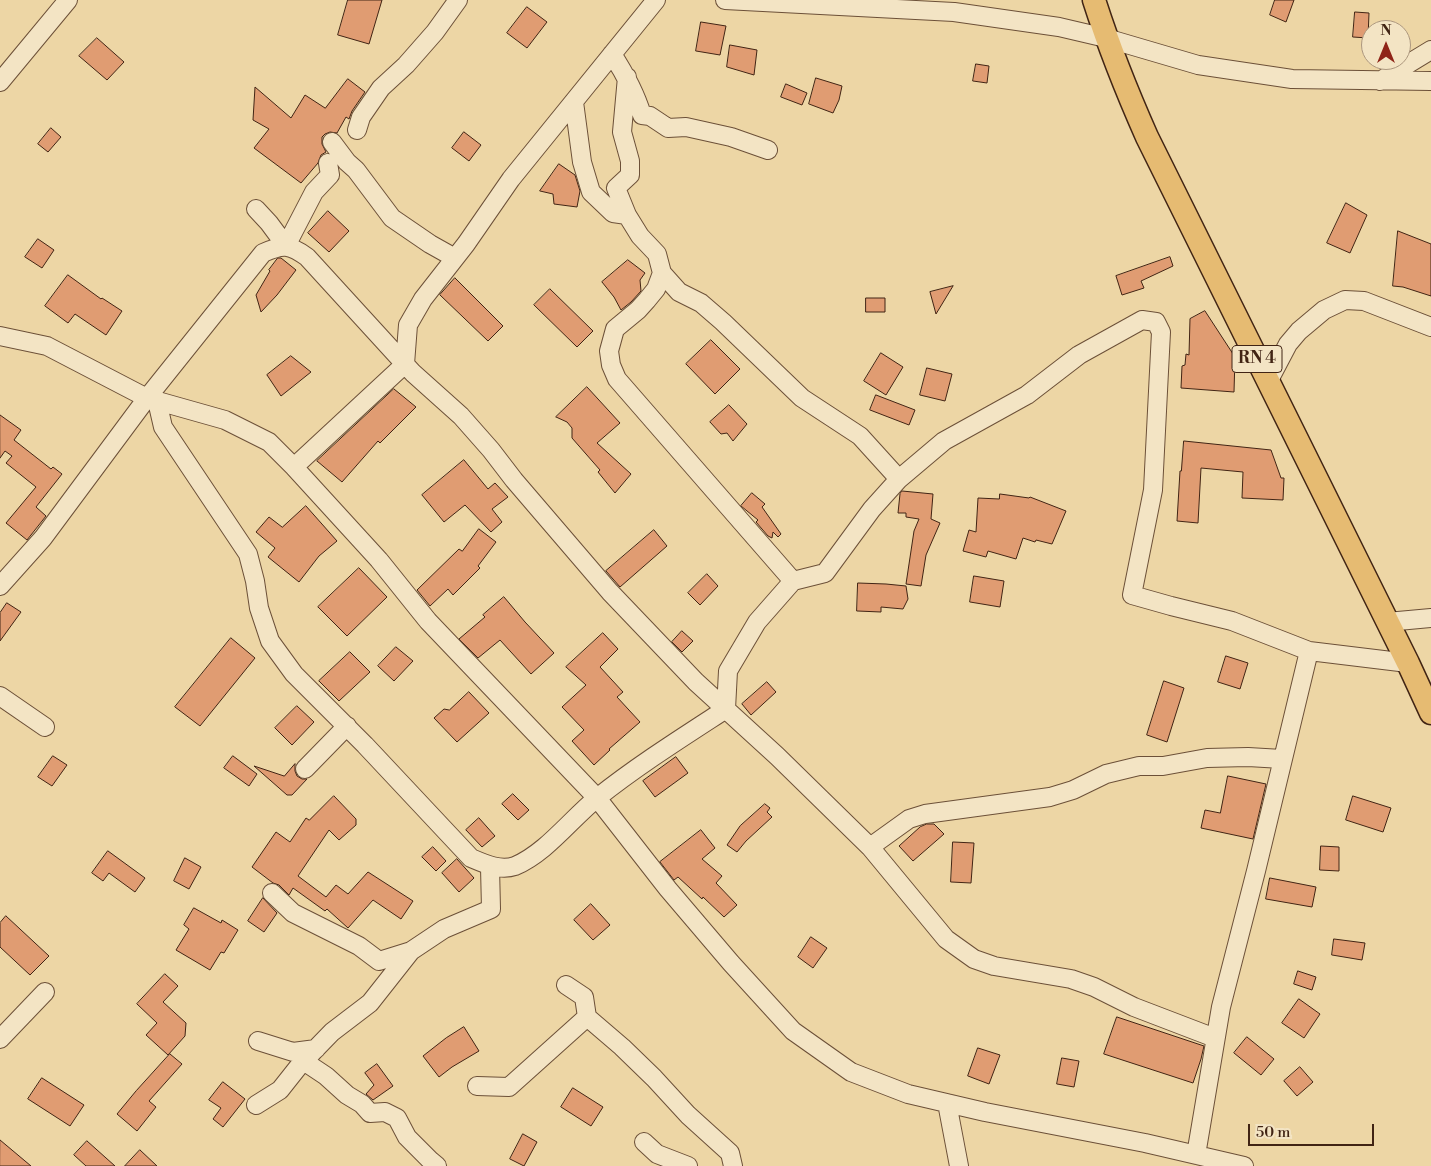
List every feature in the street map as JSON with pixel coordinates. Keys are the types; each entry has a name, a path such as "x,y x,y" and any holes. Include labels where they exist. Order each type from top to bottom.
{"main road":[{"name":"RN 4","path":"1094,0 1123,83 1147,137 1431,713"}],"street":[{"path":"0,82 68,0"},
{"path":"357,130 361,117 381,88 406,65 458,0"},
{"path":"294,467 405,364 408,325 423,299 455,258 511,179 656,0"},
{"path":"725,0 954,12 1059,27 1106,38 1198,65 1292,79 1431,81"},
{"path":"1380,81 1431,50"},
{"path":"612,54 627,77 638,100 642,115 650,116 668,128 686,127 731,137 768,150"},
{"path":"627,77 622,132 630,161 630,175 616,188 627,215 640,236 657,254 662,273 679,292 701,303 723,322 802,398 860,436 899,479"},
{"path":"574,102 582,162 591,192 612,214 627,215"},
{"path":"332,142 392,218 430,244 455,258"},
{"path":"286,246 314,192 330,175 328,163"},
{"path":"256,209 286,246"},
{"path":"0,586 43,538 152,400 263,253 286,246 295,248 307,257 405,364 461,416 610,592 696,682 777,756 870,847 946,939 974,959 994,966 1071,979 1094,987 1134,1007 1215,1038"},
{"path":"662,273 656,289 647,300 615,329 610,351 611,365 617,379 793,582"},
{"path":"1268,382 1288,344 1299,331 1324,310 1345,300 1364,301 1431,327"},
{"path":"726,709 728,672 757,622 793,582 824,573 872,509 899,479 944,440 1027,394 1079,355 1142,320 1156,322 1161,332 1153,490 1132,594 1232,621 1309,650 1408,663"},
{"path":"375,331 408,325"},
{"path":"0,336 47,346 152,400 225,420 269,442 379,560 428,621 597,798 668,889 731,963 793,1031 851,1072 908,1094 985,1112 1145,1143 1244,1166"},
{"path":"152,400 164,427 248,554 259,608 270,640 294,674 471,858 490,867 512,867 532,858 597,798 671,745 726,709"},
{"path":"1387,622 1431,618"},
{"path":"1196,1155 1221,1007 1254,880 1309,650"},
{"path":"0,696 45,727"},
{"path":"305,770 346,726"},
{"path":"870,847 909,819 925,814 1050,797 1073,790 1106,774 1138,766 1163,766 1207,758 1248,757 1282,759"},
{"path":"272,893 293,913 359,946 378,961 411,950 444,929 490,909 490,867"},
{"path":"256,1105 280,1090 332,1032 370,1003 411,950"},
{"path":"566,985 584,997 587,1017 648,1072 688,1116 730,1153 732,1166"},
{"path":"0,1039 45,992"},
{"path":"477,1086 509,1087 587,1017"},
{"path":"258,1041 293,1052 311,1054"},
{"path":"311,1054 311,1066 347,1095 362,1104 370,1113 385,1112 397,1118 407,1138 437,1166"},
{"path":"947,1103 959,1166"},
{"path":"644,1142 657,1154 688,1166"}],"building":[{"path":"348,0 382,0 369,44 338,35"},
{"path":"1275,0 1294,0 1286,22 1270,15"},
{"path":"527,7 547,22 527,48 507,33"},
{"path":"1355,12 1369,13 1369,20 1361,20 1361,38 1353,37"},
{"path":"701,22 726,26 720,55 696,51"},
{"path":"97,38 124,62 107,80 79,56"},
{"path":"730,45 757,50 754,75 727,67"},
{"path":"976,64 989,66 987,83 973,81"},
{"path":"816,78 842,86 839,100 833,113 809,104"},
{"path":"348,79 365,92 349,119 346,117 337,133 330,132 322,137 322,144 326,152 321,155 318,163 301,183 254,148 269,129 253,120 255,87 291,118 305,95 325,108"},
{"path":"786,84 807,93 802,105 781,97"},
{"path":"51,128 61,137 48,152 38,144"},
{"path":"464,132 481,145 469,161 452,148"},
{"path":"559,164 575,175 580,191 577,207 554,204 553,194 540,191"},
{"path":"1346,203 1367,215 1350,253 1327,243"},
{"path":"328,211 349,231 329,252 308,233"},
{"path":"1398,231 1431,244 1431,296 1403,287 1393,286"},
{"path":"38,239 54,250 42,268 25,257"},
{"path":"1170,257 1173,266 1141,281 1144,288 1122,295 1116,276"},
{"path":"278,258 281,258 296,270 261,312 256,295 269,270"},
{"path":"628,260 645,273 640,280 641,291 621,310 614,297 602,282"},
{"path":"68,275 101,299 122,311 106,335 75,314 68,323 45,306"},
{"path":"455,278 503,326 488,341 440,295"},
{"path":"953,286 936,314 930,292"},
{"path":"550,289 593,331 577,347 534,305"},
{"path":"866,298 885,298 885,312 866,312"},
{"path":"1205,311 1235,357 1234,392 1181,388 1182,366 1185,365 1186,354 1189,355 1190,319"},
{"path":"711,340 740,369 715,394 686,364"},
{"path":"881,353 903,367 886,395 864,381"},
{"path":"291,356 311,372 281,396 267,375"},
{"path":"927,368 952,374 945,401 920,395"},
{"path":"587,387 620,423 597,443 631,474 615,493 598,472 600,470 572,438 572,428 567,422 556,417"},
{"path":"394,389 416,407 380,443 378,441 342,482 317,461"},
{"path":"876,395 915,410 909,425 870,410"},
{"path":"729,405 747,424 733,441 727,433 721,434 710,422"},
{"path":"0,415 21,430 14,440 51,469 53,467 62,474 36,507 46,516 27,540 6,523 36,487 6,463 12,456 5,451 0,458"},
{"path":"1184,441 1271,450 1281,478 1284,478 1283,500 1242,498 1243,472 1201,468 1198,523 1177,521"},
{"path":"464,460 488,489 495,483 508,497 492,509 502,522 491,532 465,505 444,522 422,495"},
{"path":"902,491 933,494 931,519 940,523 926,555 921,586 906,584 914,531 919,519 906,517 906,513 898,513"},
{"path":"752,493 765,504 762,507 781,534 778,537 773,532 772,538 768,536 756,522 758,520 741,506"},
{"path":"1000,494 1030,497 1066,511 1052,544 1023,538 1016,559 988,551 986,557 963,551 969,530 976,532 978,498 999,499"},
{"path":"306,506 337,541 319,556 299,582 268,557 275,548 256,532 269,517 282,527"},
{"path":"479,529 496,542 478,566 480,568 453,595 448,589 430,606 417,590 459,549 462,551"},
{"path":"654,530 667,546 620,587 606,571"},
{"path":"359,568 387,597 347,636 318,607"},
{"path":"707,574 718,586 700,605 688,593"},
{"path":"974,576 1004,581 1000,607 970,602"},
{"path":"858,583 906,586 908,599 903,609 881,607 881,612 857,611"},
{"path":"504,597 554,653 531,674 500,640 478,658 459,639 485,617 483,615"},
{"path":"7,603 21,612 0,641 0,613"},
{"path":"682,631 693,641 682,652 672,642"},
{"path":"603,633 618,649 600,667 623,692 617,697 640,722 594,765 572,741 584,730 562,707 586,685 566,667"},
{"path":"231,638 255,658 200,726 175,707"},
{"path":"396,647 413,661 394,681 378,666"},
{"path":"350,652 370,672 339,701 319,681"},
{"path":"1226,656 1248,663 1240,689 1218,682"},
{"path":"1164,681 1184,688 1167,742 1147,735"},
{"path":"767,682 776,692 751,715 742,704"},
{"path":"469,692 489,713 457,742 434,718 444,709 449,710"},
{"path":"297,706 314,722 292,745 275,728"},
{"path":"53,756 67,765 52,786 38,777"},
{"path":"233,756 257,774 249,786 224,768"},
{"path":"676,757 688,773 655,797 643,781"},
{"path":"295,764 297,776 307,779 292,795 287,795 254,766 284,776"},
{"path":"1228,776 1266,784 1253,839 1201,828 1205,810 1220,813"},
{"path":"513,794 529,810 518,820 502,804"},
{"path":"334,796 356,819 356,825 339,840 329,830 298,876 326,897 336,885 348,894 368,872 413,901 401,919 373,900 348,928 327,909 325,911 293,888 289,895 279,885 273,883 252,867 276,832 290,842 306,818 309,820"},
{"path":"1353,796 1391,808 1383,832 1346,820"},
{"path":"765,804 770,808 767,812 772,817 737,852 727,845 740,826"},
{"path":"479,818 495,836 482,847 466,830"},
{"path":"934,824 944,834 913,861 899,846 920,827"},
{"path":"701,830 715,848 702,859 722,876 716,883 737,905 724,917 678,877 674,880 660,862"},
{"path":"953,842 974,843 971,883 951,882"},
{"path":"1321,846 1339,847 1339,871 1320,870"},
{"path":"433,847 446,861 436,871 422,857"},
{"path":"108,851 145,878 135,892 109,873 103,881 92,873"},
{"path":"185,858 201,867 189,889 174,881"},
{"path":"457,859 474,878 459,892 442,873"},
{"path":"1270,878 1316,887 1312,907 1266,899"},
{"path":"263,898 277,913 264,932 248,921"},
{"path":"591,904 610,925 593,940 574,920"},
{"path":"194,908 221,923 222,920 238,930 224,953 221,952 210,970 176,950 189,929 184,925"},
{"path":"6,916 49,956 30,975 0,947 0,923"},
{"path":"811,937 827,948 813,968 798,957"},
{"path":"1334,939 1365,943 1362,960 1332,955"},
{"path":"1298,971 1316,977 1312,990 1294,984"},
{"path":"165,974 178,986 163,1002 186,1023 185,1036 168,1055 146,1035 157,1023 137,1004"},
{"path":"1299,999 1320,1014 1304,1038 1282,1023"},
{"path":"1117,1017 1204,1046 1193,1083 1104,1054"},
{"path":"464,1027 479,1051 439,1077 423,1056"},
{"path":"1247,1037 1274,1059 1261,1075 1234,1053"},
{"path":"978,1048 1000,1055 989,1084 968,1076"},
{"path":"170,1054 182,1064 149,1101 156,1107 137,1131 117,1114"},
{"path":"1062,1058 1079,1061 1074,1087 1057,1084"},
{"path":"377,1064 393,1086 373,1100 366,1094 374,1085 365,1073"},
{"path":"1300,1067 1313,1082 1297,1096 1284,1081"},
{"path":"42,1078 84,1105 70,1126 28,1099"},
{"path":"223,1082 245,1099 223,1127 213,1119 221,1108 209,1100"},
{"path":"573,1088 603,1107 591,1126 561,1107"},
{"path":"523,1134 537,1142 524,1166 510,1159"},
{"path":"0,1140 31,1166 0,1166"},
{"path":"87,1141 115,1166 86,1166 74,1155"},
{"path":"140,1150 157,1166 125,1166"}]}
